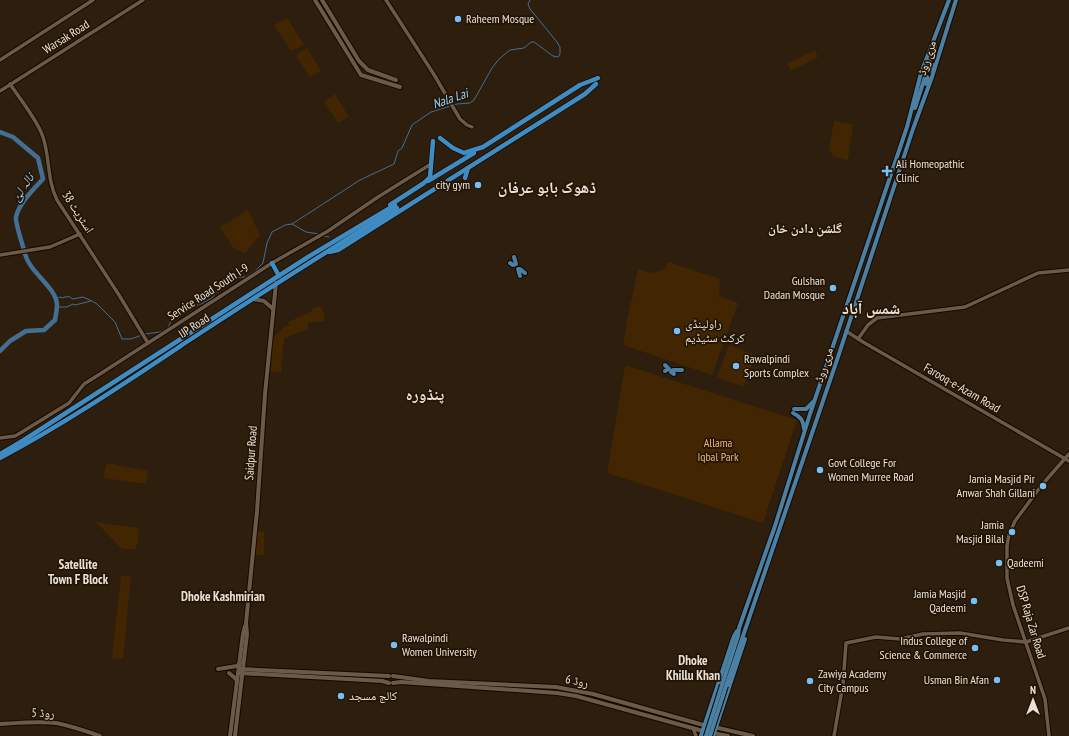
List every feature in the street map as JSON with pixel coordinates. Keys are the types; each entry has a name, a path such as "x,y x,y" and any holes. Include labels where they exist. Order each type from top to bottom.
{"highway":[{"path":"327,246 338,236 424,184 580,85 598,78"},
{"path":"325,253 338,250 585,94 596,84"},
{"path":"440,138 453,148 464,152 483,147"},
{"path":"424,184 430,176 434,141"},
{"path":"465,178 468,168"},
{"name":"IJP Road","path":"0,454 279,276 396,206 97,400 21,447 0,458"},
{"path":"272,263 279,276"}],"main road":[{"name":"مری روڈ","path":"710,736 739,628 907,127 921,73 949,0"},
{"name":"مری روڈ","path":"706,736 745,628 846,331 913,129 932,77 956,0"},
{"path":"319,1 365,69 367,77"},
{"path":"319,1 361,75 400,87"},
{"path":"942,21 927,69 929,71 933,65 937,49 953,8"},
{"path":"365,69 396,80"},
{"path":"907,127 925,76 928,79 913,129"},
{"path":"510,262 513,265 516,264 514,257"},
{"path":"520,276 518,269 525,273"},
{"name":"Saidpur Road","path":"236,736 242,679 240,663 243,634 246,623 257,511 265,394 276,284"},
{"path":"253,299 264,301 273,309"},
{"path":"665,365 669,369 665,371"},
{"path":"674,374 671,372 672,370 682,370"},
{"name":"مری روڈ","path":"804,433 804,422 794,411 806,409 816,399"},
{"name":"Saidpur Road","path":"230,736 237,684 244,659 247,634 246,623"},
{"path":"701,736 734,636 739,628"},
{"path":"714,734 745,637 745,628"},
{"path":"244,659 251,670"},
{"path":"218,669 237,666 240,663"},
{"name":"روڈ 6","path":"241,671 251,670 391,676 429,680 556,687 593,694 704,728 714,734 728,736"},
{"name":"روڈ 6","path":"241,671 255,674 382,680 391,683 401,682 557,693 576,696 693,727 716,728 753,736"},
{"path":"229,673 236,679 237,684"},
{"path":"242,679 255,674"},
{"path":"391,676 387,679 391,683"},
{"name":"روڈ 5","path":"0,724 24,722 54,723 100,736"},
{"name":"روڈ 5","path":"83,730 94,736"}],"street":[{"path":"0,60 93,0"},
{"name":"Warsak Road","path":"0,91 143,0"},
{"path":"386,0 455,111 464,123 472,127"},
{"name":"اسٹریٹ 38","path":"10,84 43,135 53,192 148,343"},
{"name":"Service Road South I-9","path":"0,438 15,436 69,403 84,384 272,263 314,240 378,197 432,164"},
{"path":"0,255 50,247 80,234"},
{"path":"858,339 868,324 877,318 966,307 1038,273 1069,270"},
{"name":"Farooq-e-Azam Road","path":"846,331 1069,461"},
{"name":"DSP Raja Zar Road","path":"1049,736 1045,699 1014,607 1007,578 1007,546 1009,535 1015,521 1041,486 1069,454"},
{"path":"834,736 843,684 846,644 876,637 900,640 923,634 960,633 1026,642 1069,628"},
{"path":"693,727 696,736"}],"green space":[{"path":"287,18 304,45 291,51 274,25"},
{"path":"307,48 321,71 310,77 296,55"},
{"path":"815,50 818,57 791,71 787,64"},
{"path":"335,94 349,117 338,123 324,101"},
{"path":"834,121 853,124 848,160 834,157 829,150"},
{"path":"248,210 260,235 245,253 234,249 220,227"},
{"name":"راولپنڈی کرکٹ سٹیڈیم","path":"668,262 720,279 719,296 738,303 712,375 623,345 638,269 652,273 665,269"},
{"path":"321,306 324,321 308,323 308,329 284,338 281,373 267,371 270,335 275,336 283,328 289,326 288,322 312,311 312,308"},
{"name":"Rawalpindi Sports Complex","path":"729,345 755,355 744,387 717,377"},
{"name":"Allama Iqbal Park","path":"625,365 797,420 763,523 607,473"},
{"path":"107,463 148,471 146,484 103,478"},
{"path":"96,522 139,528 138,543 135,549 122,549"},
{"path":"257,532 264,532 264,555 255,555"},
{"path":"121,576 131,576 123,659 112,658"}],"waterway":[{"name":"Nala Lai","path":"145,334 160,332 168,328 174,315 180,307 184,305 193,306 201,304 212,298 231,278 246,277 255,271 263,263 267,243 272,232 285,225 292,224 360,180 394,164 398,151 402,148 412,125 431,112 457,104 470,103 474,100 492,68 499,59 510,50 524,48 531,42 534,42 553,56 558,57 560,54 560,47 530,9 528,4 530,0"},
{"name":"نالہ لئ","path":"0,132 13,137 38,158 43,179 23,201 16,217 24,250"},
{"name":"Nala Lai","path":"292,224 306,232 319,234"},
{"name":"Nala Lai","path":"324,236 329,237"},
{"name":"نالہ لئ","path":"0,351 10,341 26,331 44,330 55,320 57,304 55,297 52,291 32,267 25,254"},
{"name":"Nala Lai","path":"55,299 68,296 73,299 83,297 97,304 115,322 122,339 131,339 142,335"},
{"name":"Nala Lai","path":"57,307 67,307 73,304 75,305 91,301"}],"place":[{"name":"Raheem Mosque","path":"458,19"},
{"name":"Ali Homeopathic Clinic","path":"887,171"},
{"name":"city gym","path":"478,185"},
{"name":"Gulshan Dadan Mosque","path":"833,288"},
{"name":"راولپنڈی کرکٹ سٹیڈیم","path":"677,331"},
{"name":"Rawalpindi Sports Complex","path":"736,366"},
{"name":"Govt College For Women Murree Road","path":"820,470"},
{"name":"Jamia Masjid Pir Anwar Shah Gillani","path":"1043,486"},
{"name":"Jamia Masjid Bilal","path":"1012,532"},
{"name":"Qadeemi","path":"999,563"},
{"name":"Jamia Masjid Qadeemi","path":"974,601"},
{"name":"Rawalpindi Women University","path":"394,645"},
{"name":"Indus College of Science & Commerce","path":"975,648"},
{"name":"Usman Bin Afan","path":"997,680"},
{"name":"Zawiya Academy City Campus","path":"810,681"},
{"name":"کالج مسجد","path":"341,696"}],"district":[{"name":"ڈھوک بابو عرفان","path":"547,187"},
{"name":"گلشن دادن خان","path":"805,228"},
{"name":"شمس آباد","path":"871,308"},
{"name":"پنڈورہ","path":"425,394"},
{"name":"Satellite Town F Block","path":"78,572"},
{"name":"Dhoke Kashmirian","path":"223,596"},
{"name":"Dhoke Khillu Khan","path":"693,668"}]}
